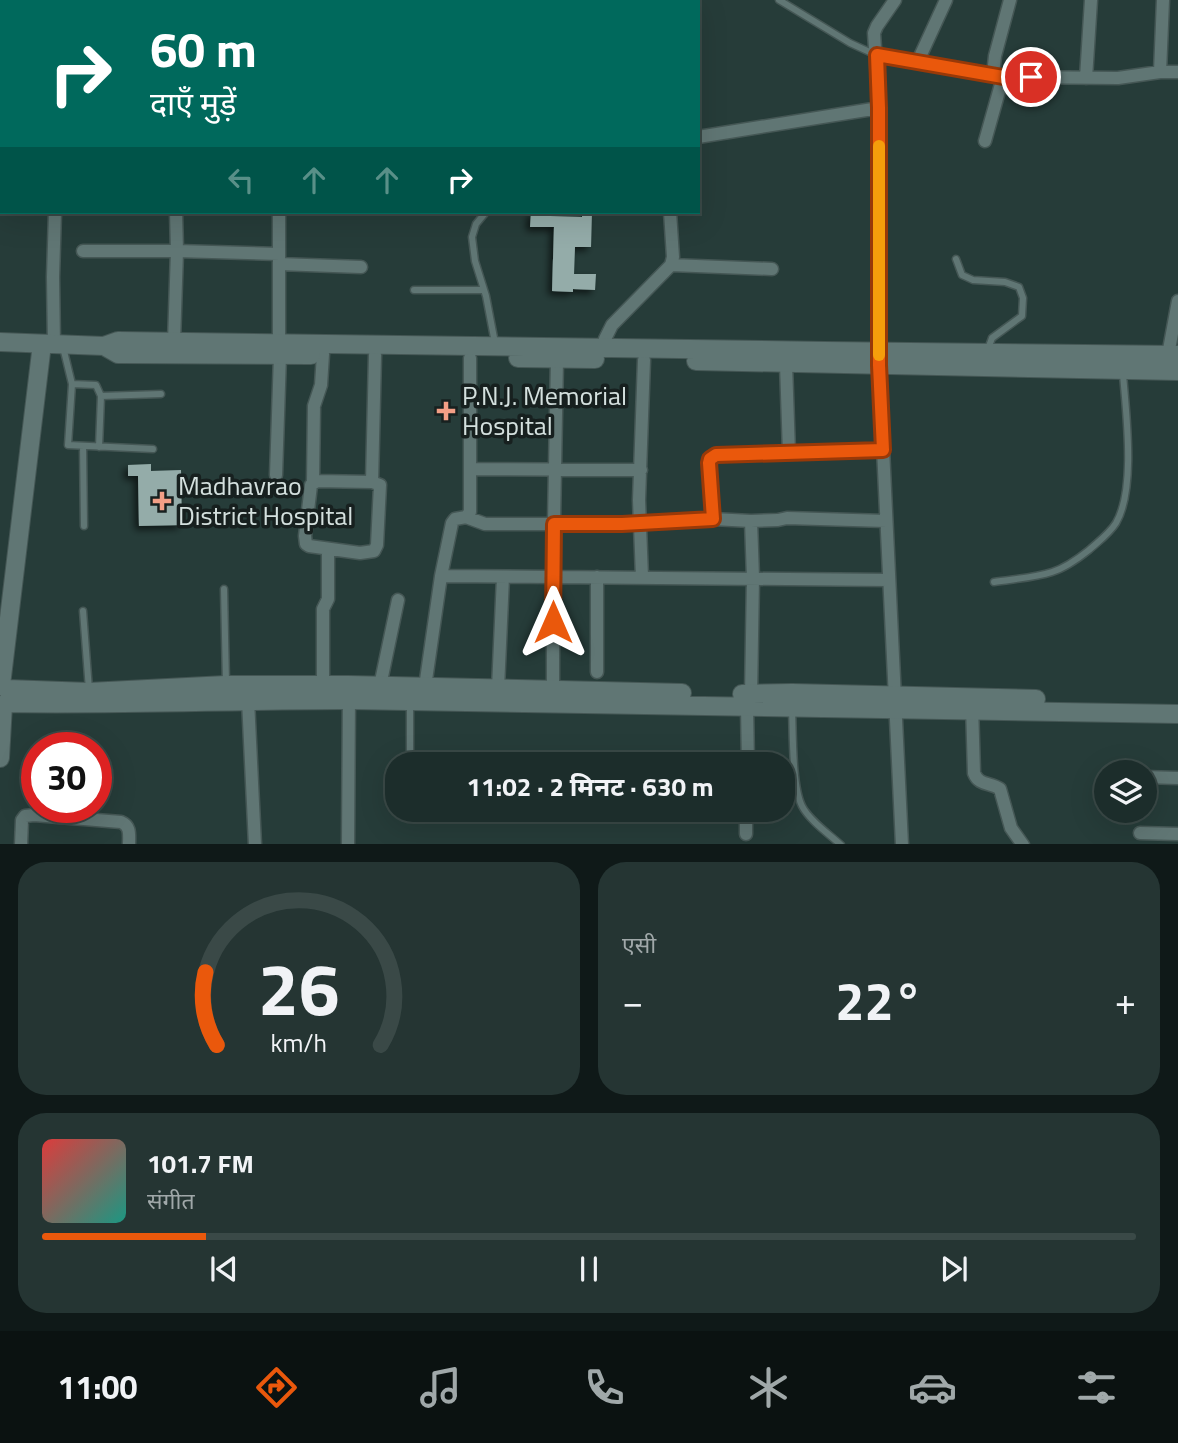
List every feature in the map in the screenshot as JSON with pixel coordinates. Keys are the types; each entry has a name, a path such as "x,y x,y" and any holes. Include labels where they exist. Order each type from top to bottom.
{"street":[{"path":"895,0 874,33 879,108 879,358 902,844"},
{"path":"918,61 946,0"},
{"path":"985,141 998,76 998,45 1010,0"},
{"path":"1086,78 1091,0"},
{"path":"1160,72 1163,0"},
{"path":"877,55 998,76 1118,78 1178,72"},
{"path":"700,137 879,108"},
{"path":"0,758 3,696 53,345 55,214"},
{"path":"174,342 176,214"},
{"path":"276,475 279,214"},
{"path":"604,348 612,325 671,265 673,257 670,214"},
{"path":"83,251 177,251 362,267"},
{"path":"671,265 772,269"},
{"path":"0,342 104,346 118,341 174,342 323,354 470,358 604,348 879,358 1122,362 1173,355 1178,301"},
{"path":"104,346 118,354 496,346 557,359 786,364 987,353 1122,362 1178,371"},
{"path":"313,482 378,483 380,487 376,548 371,552 360,553 309,546 305,540 313,482 314,406 321,386 323,354"},
{"path":"372,482 375,355"},
{"path":"466,517 470,512 470,358"},
{"path":"553,689 552,577 557,359"},
{"path":"642,578 639,500 644,360"},
{"path":"786,364 789,453"},
{"path":"713,519 709,463 713,456 883,450"},
{"path":"470,469 641,470"},
{"path":"425,687 441,576 455,519 466,517 485,524 640,524 787,518 886,521"},
{"path":"748,752 753,578 751,521"},
{"path":"323,686 323,609 328,599 328,549"},
{"path":"441,576 889,580"},
{"path":"498,688 503,577"},
{"path":"597,577 597,672"},
{"path":"380,686 398,600"},
{"path":"3,696 226,685 323,686 349,693 410,701 749,700 792,694 894,702 1178,714"},
{"path":"3,696 91,705 248,700 349,693 380,686 553,689 749,700 792,707 894,702"},
{"path":"348,844 349,693"},
{"path":"248,700 255,844"},
{"path":"972,704 1178,702"},
{"path":"972,704 976,779 980,783 995,785 1000,789 1011,828 1022,844"},
{"path":"1157,777 1178,778"},
{"path":"21,844 22,820 24,816 34,815 121,822 128,827 129,844"},
{"path":"746,822 746,834"},
{"path":"1140,833 1178,834"}],"lane":[{"path":"779,0 850,43 877,55"},
{"path":"484,214 476,224 472,237 474,261 484,290 496,346"},
{"path":"956,259 962,275 973,280 1004,282 1019,287 1023,298 1022,316 992,338 987,353"},
{"path":"414,290 484,290"},
{"path":"53,345 72,384 68,445 153,449"},
{"path":"994,582 1054,572 1080,558 1107,535 1117,521 1127,484 1128,463 1122,362"},
{"path":"72,384 96,385 101,396 100,447"},
{"path":"101,396 161,394"},
{"path":"83,446 84,526"},
{"path":"224,589 226,685"},
{"path":"83,611 89,692"},
{"path":"410,701 410,752"},
{"path":"792,707 799,799 807,814 840,844"}],"building":[{"path":"531,214 582,217 582,214 592,214 591,247 575,247 574,274 596,274 595,290 552,291 554,227 530,227"},
{"path":"151,464 151,471 181,470 182,525 139,526 138,476 128,476 128,465"}],"slow traffic":[{"path":"879,146 879,355"}],"place":[{"name":"P.N.J. Memorial Hospital","path":"446,411"},
{"name":"Madhavrao District Hospital","path":"162,501"}],"route":[{"path":"553,622 554,524 622,524 713,519 709,463 716,455 883,450 879,365 877,55 1003,77 1031,77"}]}
